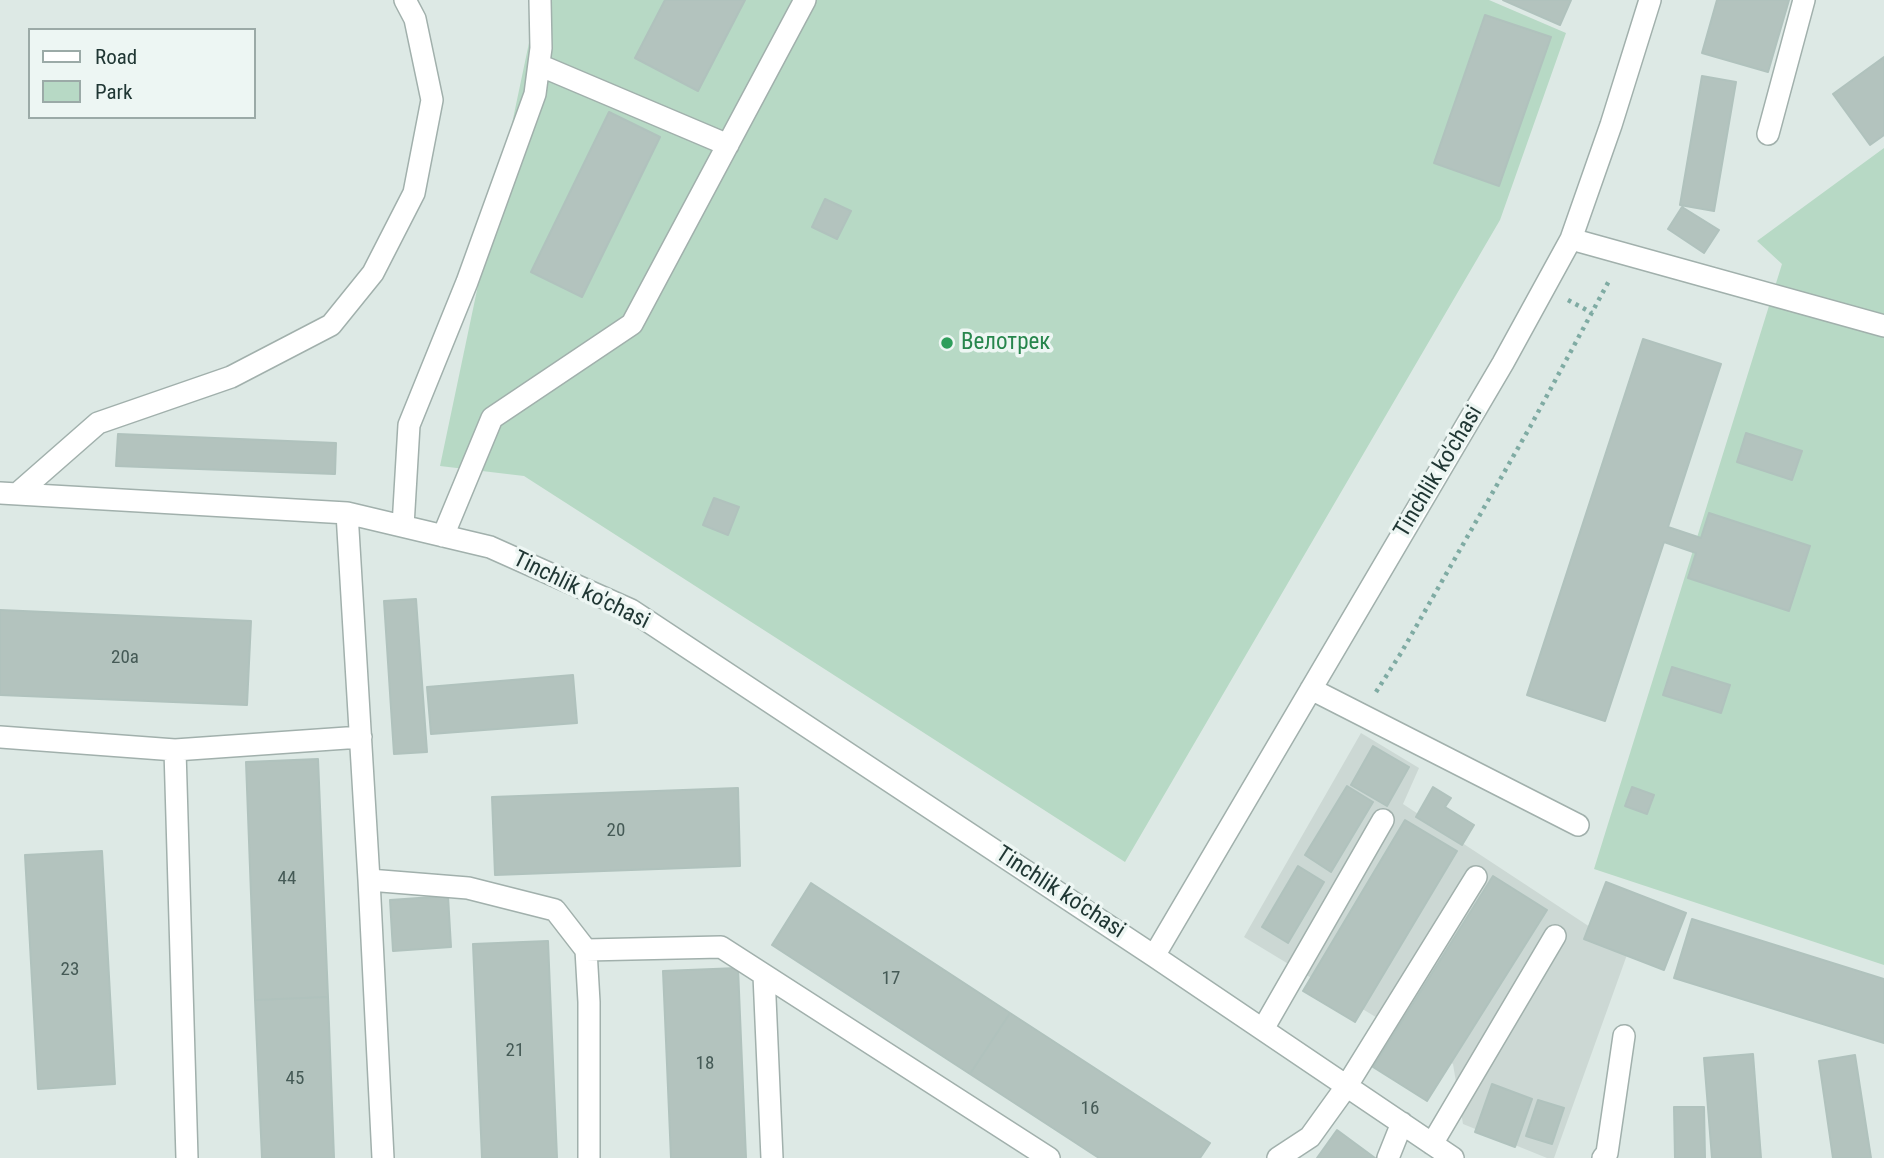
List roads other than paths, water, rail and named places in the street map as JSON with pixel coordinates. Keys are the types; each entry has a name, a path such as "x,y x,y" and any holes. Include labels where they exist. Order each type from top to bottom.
{"street":[{"path":"9,493 98,423 231,377 331,325 373,273 414,193 432,100 415,19 405,0"},
{"path":"403,526 409,425 467,282 535,94 541,48 540,0"},
{"path":"443,536 492,418 632,324 805,0"},
{"name":"Tinchlik ko'chasi","path":"1154,956 1503,363 1571,239 1611,125 1650,0"},
{"path":"1768,135 1804,0"},
{"path":"539,65 728,145"},
{"path":"1571,239 1884,326"},
{"name":"Tinchlik ko'chasi","path":"9,493 346,513 490,547 631,610 1154,956 1453,1158"},
{"path":"346,513 361,737 383,1158"},
{"path":"1311,689 1578,825"},
{"path":"0,737 175,750 361,737"},
{"path":"175,750 187,1158"},
{"path":"1263,1029 1383,820"},
{"path":"1278,1158 1310,1137 1346,1087 1476,877"},
{"path":"369,880 468,888 555,910 586,950 589,1002 589,1158"},
{"path":"1432,1144 1555,936"},
{"path":"586,950 721,947 1049,1158"},
{"path":"764,975 772,1158"},
{"path":"1603,1158 1608,1153 1624,1036"},
{"path":"1388,1158 1402,1123"}],"place":[{"name":"Велотрек","path":"947,343"}]}
